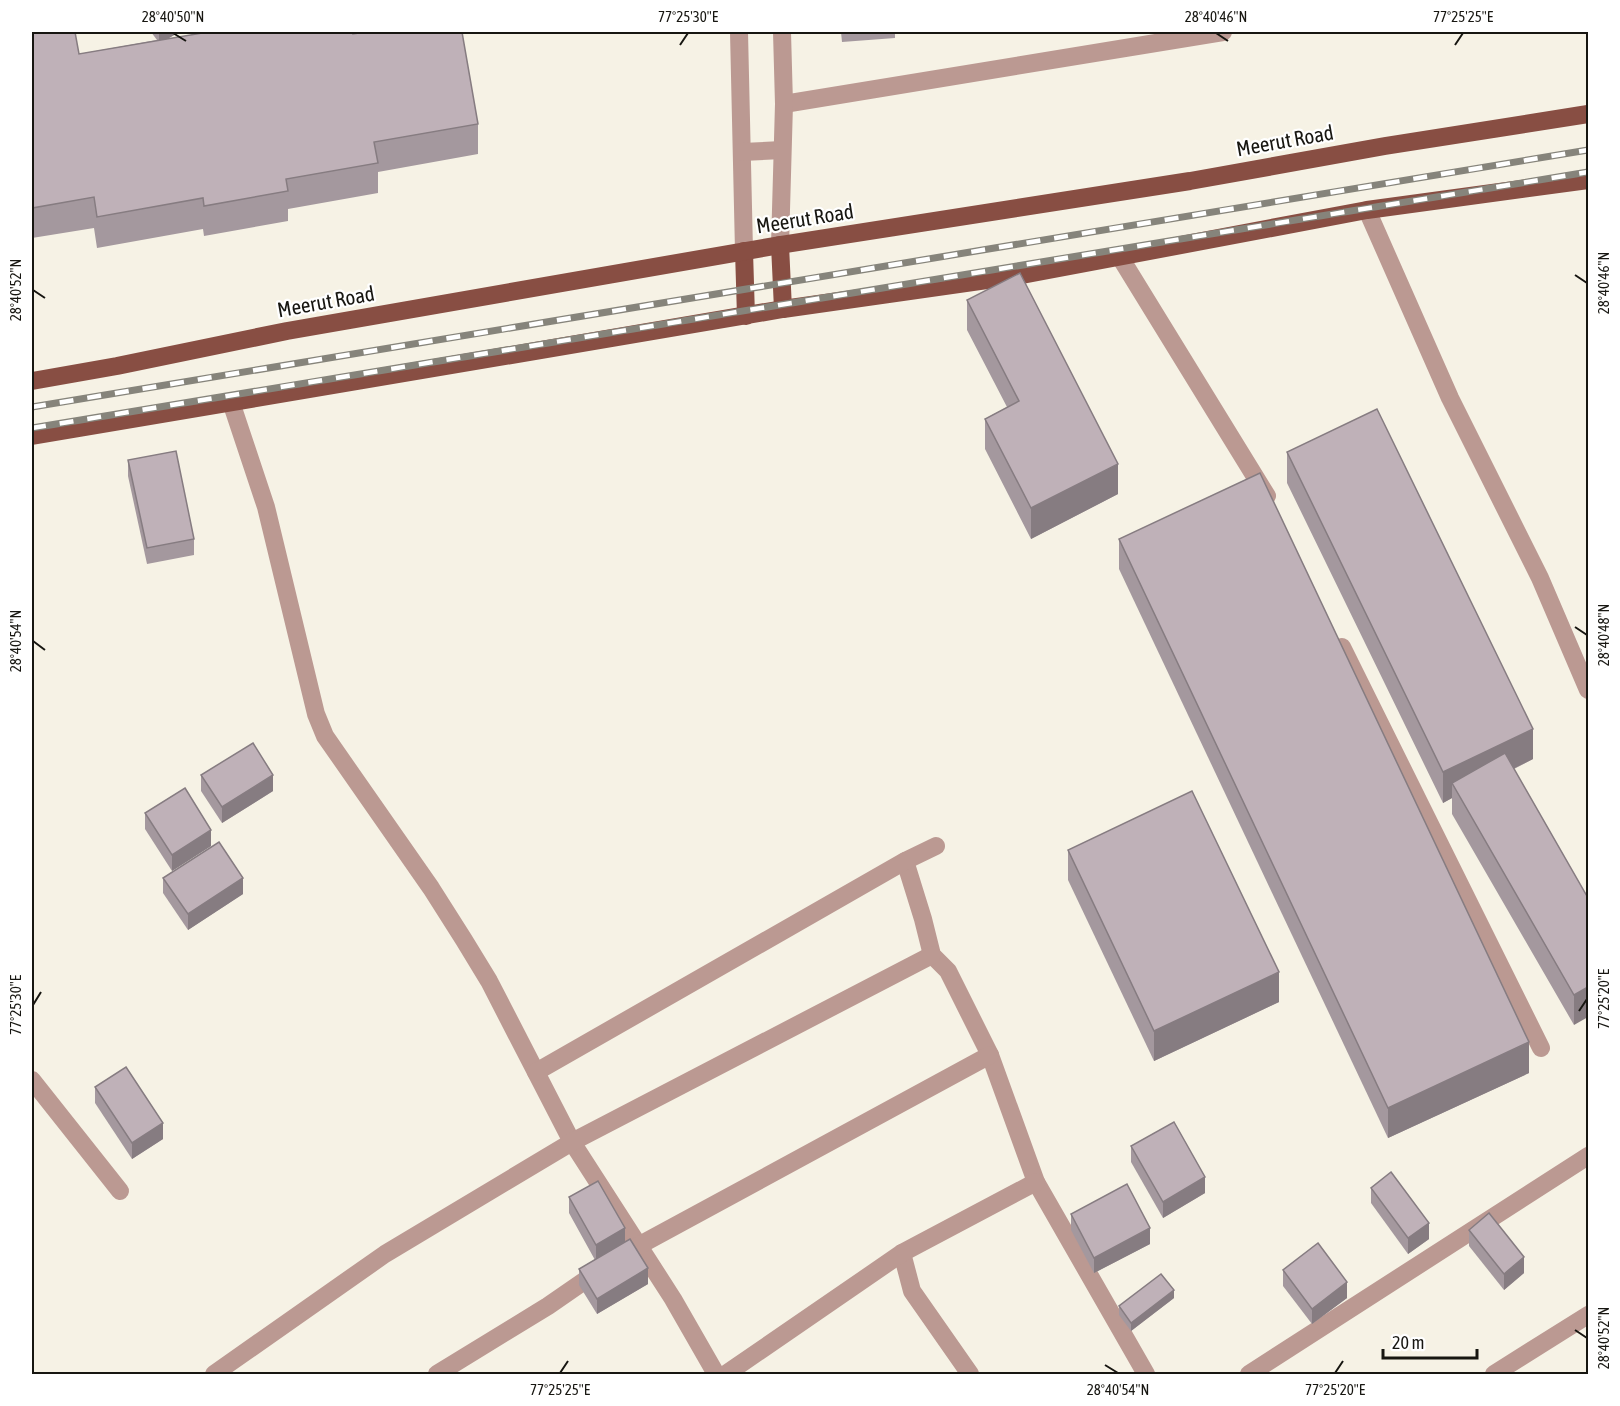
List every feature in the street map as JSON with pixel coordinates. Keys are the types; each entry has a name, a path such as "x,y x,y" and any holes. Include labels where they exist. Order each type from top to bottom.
{"main road":[{"name":"Meerut Road","path":"32,381 287,331 744,251 1190,182 1384,146 1588,114"},
{"path":"32,436 783,309 1022,276 1367,210 1588,180"},
{"path":"780,245 783,309"},
{"path":"744,251 746,316"}],"street":[{"path":"739,32 744,251"},
{"path":"780,245 784,104 782,32"},
{"path":"784,104 1223,32"},
{"path":"742,152 782,150"},
{"path":"1367,210 1450,398 1540,578 1588,690"},
{"path":"1120,258 1275,512"},
{"path":"231,402 266,507 316,714 325,736 431,888 464,940 489,981 572,1142 673,1299 717,1374"},
{"path":"1332,627 1541,1048"},
{"path":"536,1072 905,861 936,846"},
{"path":"905,861 932,955 948,971 990,1056 1036,1182 1146,1374"},
{"path":"214,1374 385,1254 572,1142 932,955"},
{"path":"437,1374 548,1306 637,1245 990,1056"},
{"path":"32,1080 120,1191"},
{"path":"1249,1374 1588,1156"},
{"path":"726,1374 902,1252 1036,1182"},
{"path":"902,1252 912,1291 970,1374"},
{"path":"1494,1374 1588,1315"}],"building":[{"path":"32,32 75,32 79,54 208,32 353,32 353,34 462,32 478,124 374,142 378,163 286,179 288,191 204,206 203,198 97,217 94,197 32,208"},
{"path":"1020,273 1118,464 1031,508 985,419 1019,401 967,300"},
{"path":"1377,409 1533,729 1443,772 1287,452"},
{"path":"176,451 194,539 147,548 128,460"},
{"path":"1260,473 1529,1042 1388,1108 1119,539"},
{"path":"253,743 273,775 222,807 201,775"},
{"path":"1505,753 1588,898 1588,987 1574,995 1452,783"},
{"path":"185,788 211,830 172,855 145,813"},
{"path":"1192,791 1279,972 1154,1031 1068,850"},
{"path":"219,842 243,878 188,914 163,878"},
{"path":"126,1067 163,1123 132,1143 95,1087"},
{"path":"1174,1122 1205,1177 1163,1202 1131,1146"},
{"path":"1391,1172 1429,1223 1408,1238 1371,1188"},
{"path":"598,1181 625,1228 596,1245 569,1197"},
{"path":"1127,1184 1150,1228 1094,1258 1071,1214"},
{"path":"1489,1213 1524,1257 1504,1274 1469,1230"},
{"path":"630,1239 648,1268 597,1299 579,1269"},
{"path":"1318,1243 1347,1282 1312,1309 1283,1270"},
{"path":"1161,1274 1174,1290 1131,1323 1119,1306"}],"railway":[{"path":"32,407 1588,150"},
{"path":"32,428 1588,172"}]}
